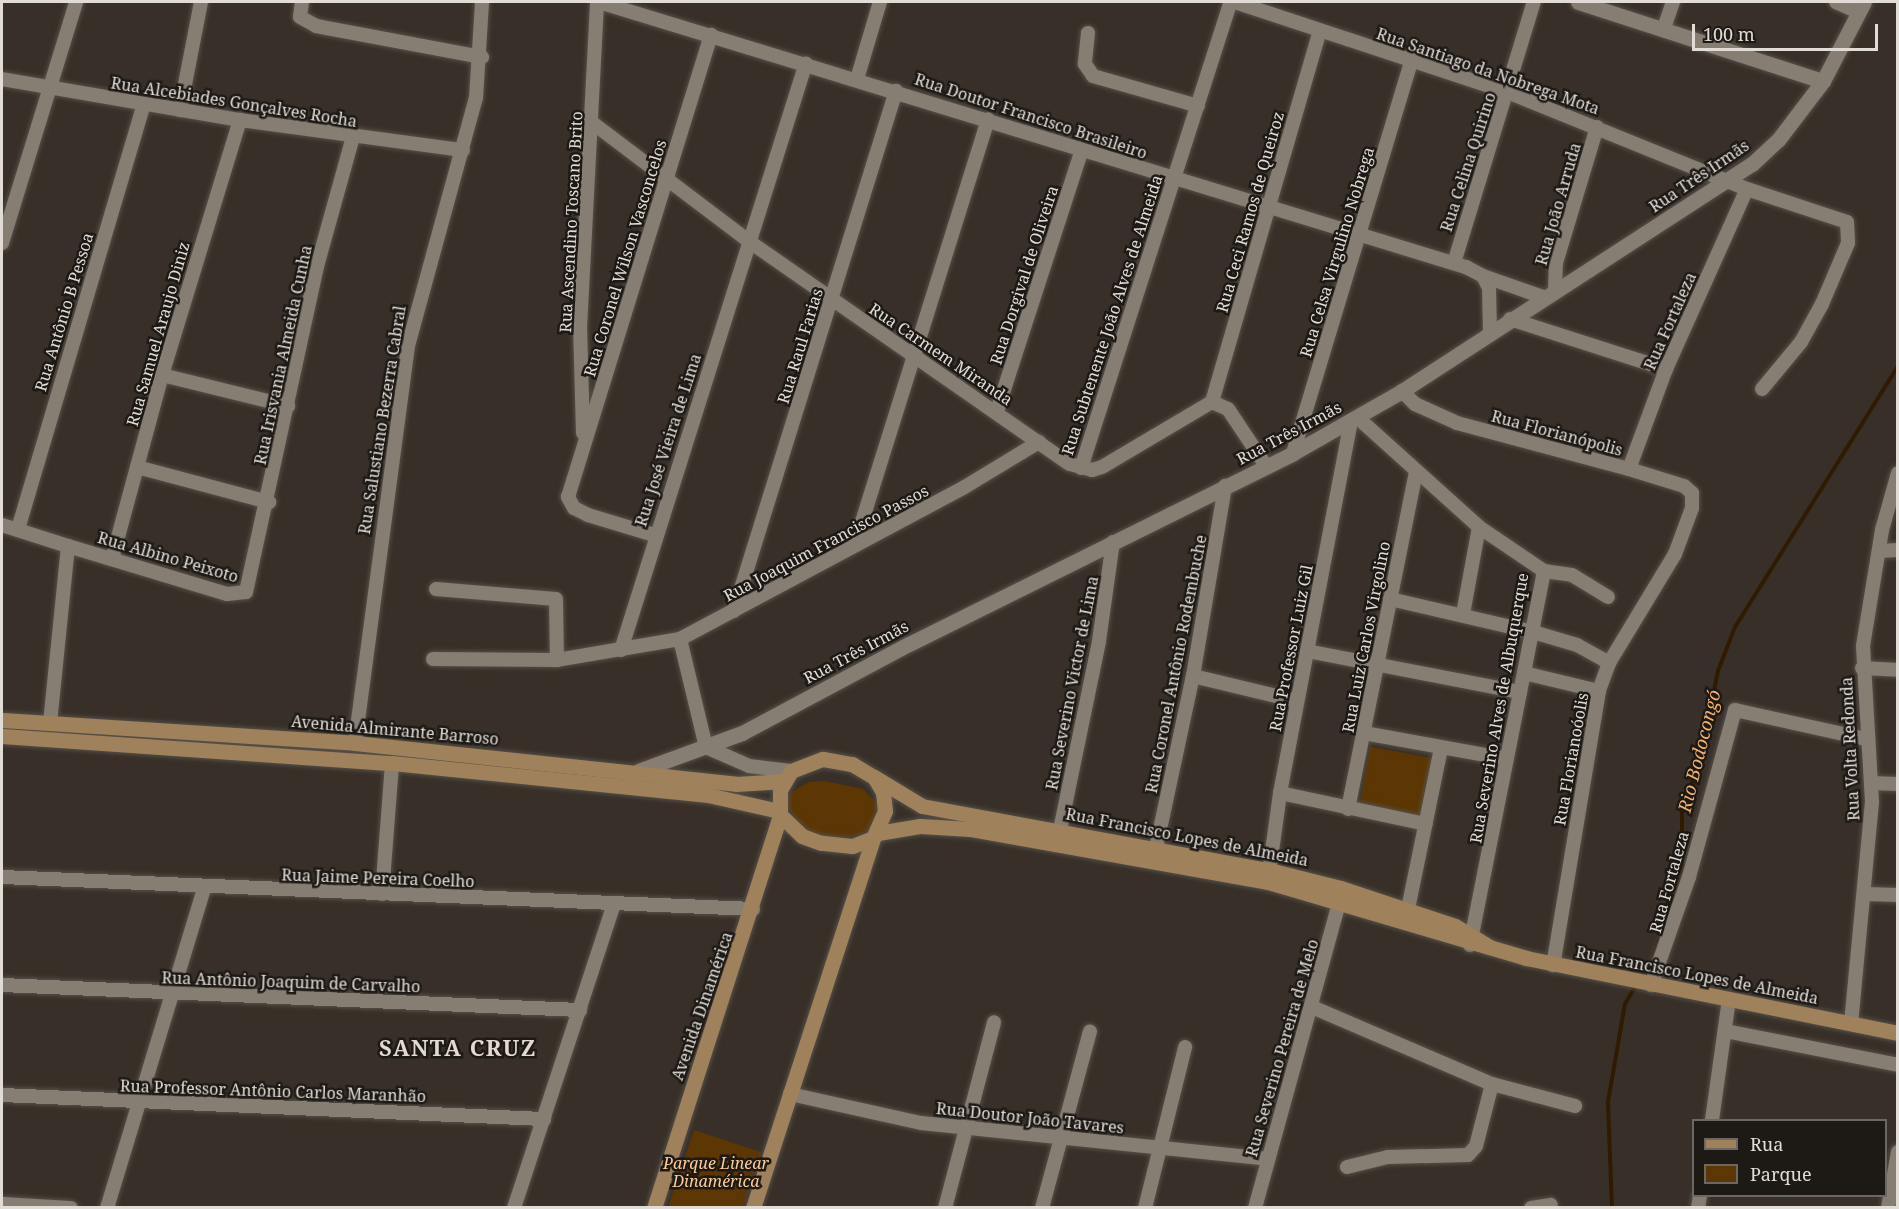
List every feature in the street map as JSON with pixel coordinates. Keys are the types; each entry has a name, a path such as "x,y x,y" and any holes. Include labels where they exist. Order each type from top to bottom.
{"main road":[{"name":"Avenida Almirante Barroso","path":"2,720 355,743 638,771 736,784 788,776"},
{"name":"Avenida Almirante Barroso","path":"2,736 392,763 708,795 780,813"},
{"path":"753,1208 876,836 885,801 874,777 852,764 823,759 788,776 780,813 802,836 821,843 852,846 876,836"},
{"name":"Rua Francisco Lopes de Almeida","path":"874,777 922,806 1156,848 1408,909 1490,947 1553,965 1898,1033"},
{"name":"Avenida Dinamérica","path":"654,1208 753,909 780,813"},
{"name":"Rua Francisco Lopes de Almeida","path":"876,836 920,826 970,829 1269,876 1340,900 1472,939"}],"street":[{"path":"2,243 7,200 48,89 76,2"},
{"path":"180,110 201,2"},
{"path":"302,2 300,17 316,26 482,57"},
{"name":"Rua Salustiano Bezerra Cabral","path":"355,743 408,346 463,150 482,57 482,2"},
{"name":"Rua Doutor Francisco Brasileiro","path":"598,2 988,119 1359,237 1454,264 1483,276"},
{"name":"Rua Ascendino Toscano Brito","path":"583,444 580,328 594,124 598,2"},
{"path":"857,79 880,2"},
{"name":"Rua Santiago da Nobrega Mota","path":"1233,2 1507,92 1747,189 1848,222 1848,243 1812,324 1762,389"},
{"name":"Rua Subtenente João Alves de Almeida","path":"1081,468 1173,178 1233,2"},
{"name":"Rua Celina Quirino","path":"1454,264 1534,2"},
{"path":"1578,2 1823,81"},
{"path":"1664,28 1673,2"},
{"path":"1836,2 1861,7"},
{"name":"Rua Três Irmãs","path":"638,771 706,747 1293,453 1402,391 1510,318 1727,181 1771,147 1823,81 1861,7"},
{"name":"Rua Ceci Ramos de Queiroz","path":"1212,402 1320,31"},
{"path":"1088,33 1085,64 1092,76 1198,106"},
{"name":"Rua Coronel Wilson Vasconcelos","path":"654,535 574,508 569,490 711,35"},
{"name":"Rua Celsa Virgulino Nobrega","path":"1293,453 1412,60"},
{"name":"Rua José Vieira de Lima","path":"621,650 654,535 806,63"},
{"name":"Rua Alcebiades Gonçalves Rocha","path":"2,79 48,89 240,120 463,150"},
{"name":"Rua Raul Farias","path":"734,611 896,91"},
{"name":"Rua Antônio B Pessoa","path":"18,529 144,104"},
{"path":"855,544 988,119"},
{"name":"Rua Samuel Araujo Diniz","path":"112,559 162,375 240,120"},
{"name":"Rua Carmem Miranda","path":"594,124 666,180 832,301 914,358 997,411 1039,442 1081,468"},
{"name":"Rua João Arruda","path":"1549,294 1556,263 1597,127"},
{"name":"Rua Irisvania Almeida Cunha","path":"252,582 316,270 353,137"},
{"name":"Rua Dorgival de Oliveira","path":"997,411 1082,150"},
{"name":"Rua Fortaleza","path":"1629,469 1666,369 1747,189"},
{"path":"1483,276 1549,294"},
{"path":"1483,276 1492,301 1490,331"},
{"path":"1510,318 1666,369"},
{"path":"162,375 288,406"},
{"name":"Rua Florianópolis","path":"1402,391 1415,404 1456,423 1684,486 1692,493 1692,508"},
{"path":"1081,468 1092,470 1120,459 1212,402 1228,409 1266,466"},
{"name":"Rua Severino Alves de Albuquerque","path":"1354,419 1479,527 1544,571 1472,939"},
{"name":"Rua Professor Luiz Gil","path":"1269,876 1280,793 1297,701 1354,419"},
{"name":"Rua Joaquim Francisco Passos","path":"433,659 557,660 680,639 1039,442"},
{"path":"137,467 269,502"},
{"name":"Rua Luiz Carlos Virgolino","path":"1348,809 1416,471"},
{"name":"Rua Volta Redonda","path":"1851,1024 1866,894 1871,783 1862,668 1879,552 1898,473"},
{"name":"Rua Coronel Antônio Rodembuche","path":"1156,848 1193,676 1225,486"},
{"name":"Rua Florianoóolis","path":"1553,965 1599,691 1610,663 1675,554 1692,508"},
{"name":"Rua Albino Peixoto","path":"2,525 227,594 242,595 252,582"},
{"path":"1463,614 1479,527"},
{"name":"Rua Severino Victor de Lima","path":"1060,830 1099,641 1113,542"},
{"path":"50,722 68,546"},
{"path":"1879,552 1898,550"},
{"path":"1544,571 1572,575 1608,597"},
{"path":"436,589 556,599 557,660"},
{"path":"1390,599 1533,632 1577,645 1610,663"},
{"path":"680,639 706,747 749,766 788,776"},
{"path":"1307,651 1378,667 1520,692"},
{"path":"1862,668 1898,669"},
{"path":"1524,673 1599,691"},
{"path":"1193,676 1297,701"},
{"name":"Rua Fortaleza","path":"1645,983 1676,921 1735,711 1866,739"},
{"path":"1364,733 1507,759"},
{"path":"1408,909 1441,748"},
{"path":"382,894 392,763"},
{"path":"1871,783 1898,784"},
{"path":"1280,793 1426,824"},
{"name":"Rua Jaime Pereira Coelho","path":"2,877 204,888 753,909"},
{"path":"107,1208 204,888"},
{"path":"1866,894 1898,895"},
{"name":"Rua Severino Pereira de Melo","path":"1254,1207 1312,1007 1340,900"},
{"path":"514,1208 614,904"},
{"name":"Rua Antônio Joaquim de Carvalho","path":"2,985 580,1010"},
{"path":"1712,1119 1729,999"},
{"path":"1312,1007 1492,1084 1575,1106"},
{"path":"945,1208 969,1128 994,1022"},
{"path":"1042,1208 1064,1139 1090,1031"},
{"path":"1725,1031 1898,1065"},
{"path":"1145,1208 1163,1148 1185,1047"},
{"path":"1347,1167 1409,1155 1463,1156 1476,1146 1492,1084"},
{"name":"Rua Doutor João Tavares","path":"790,1094 921,1123 1268,1159"},
{"name":"Rua Professor Antônio Carlos Maranhão","path":"2,1095 544,1119"},
{"path":"1888,1208 1893,1155"},
{"path":"2,1204 71,1208"},
{"path":"1531,1208 1551,1204"}],"green space":[{"path":"1370,747 1433,758 1422,818 1359,807"},
{"path":"825,781 863,789 880,806 879,822 861,834 829,841 804,828 787,807 791,792 809,782"},
{"name":"Parque Linear Dinamérica","path":"694,1130 761,1152 743,1207 668,1207"}],"waterway":[{"name":"Rio Bodocongó","path":"1642,976 1650,967 1682,866 1682,813 1700,758 1718,671 1735,627 1898,366"},
{"name":"Rio Bodocongó","path":"1612,1208 1608,1102 1625,1004 1636,985"}],"district":[{"name":"SANTA CRUZ","path":"458,1048"}]}
